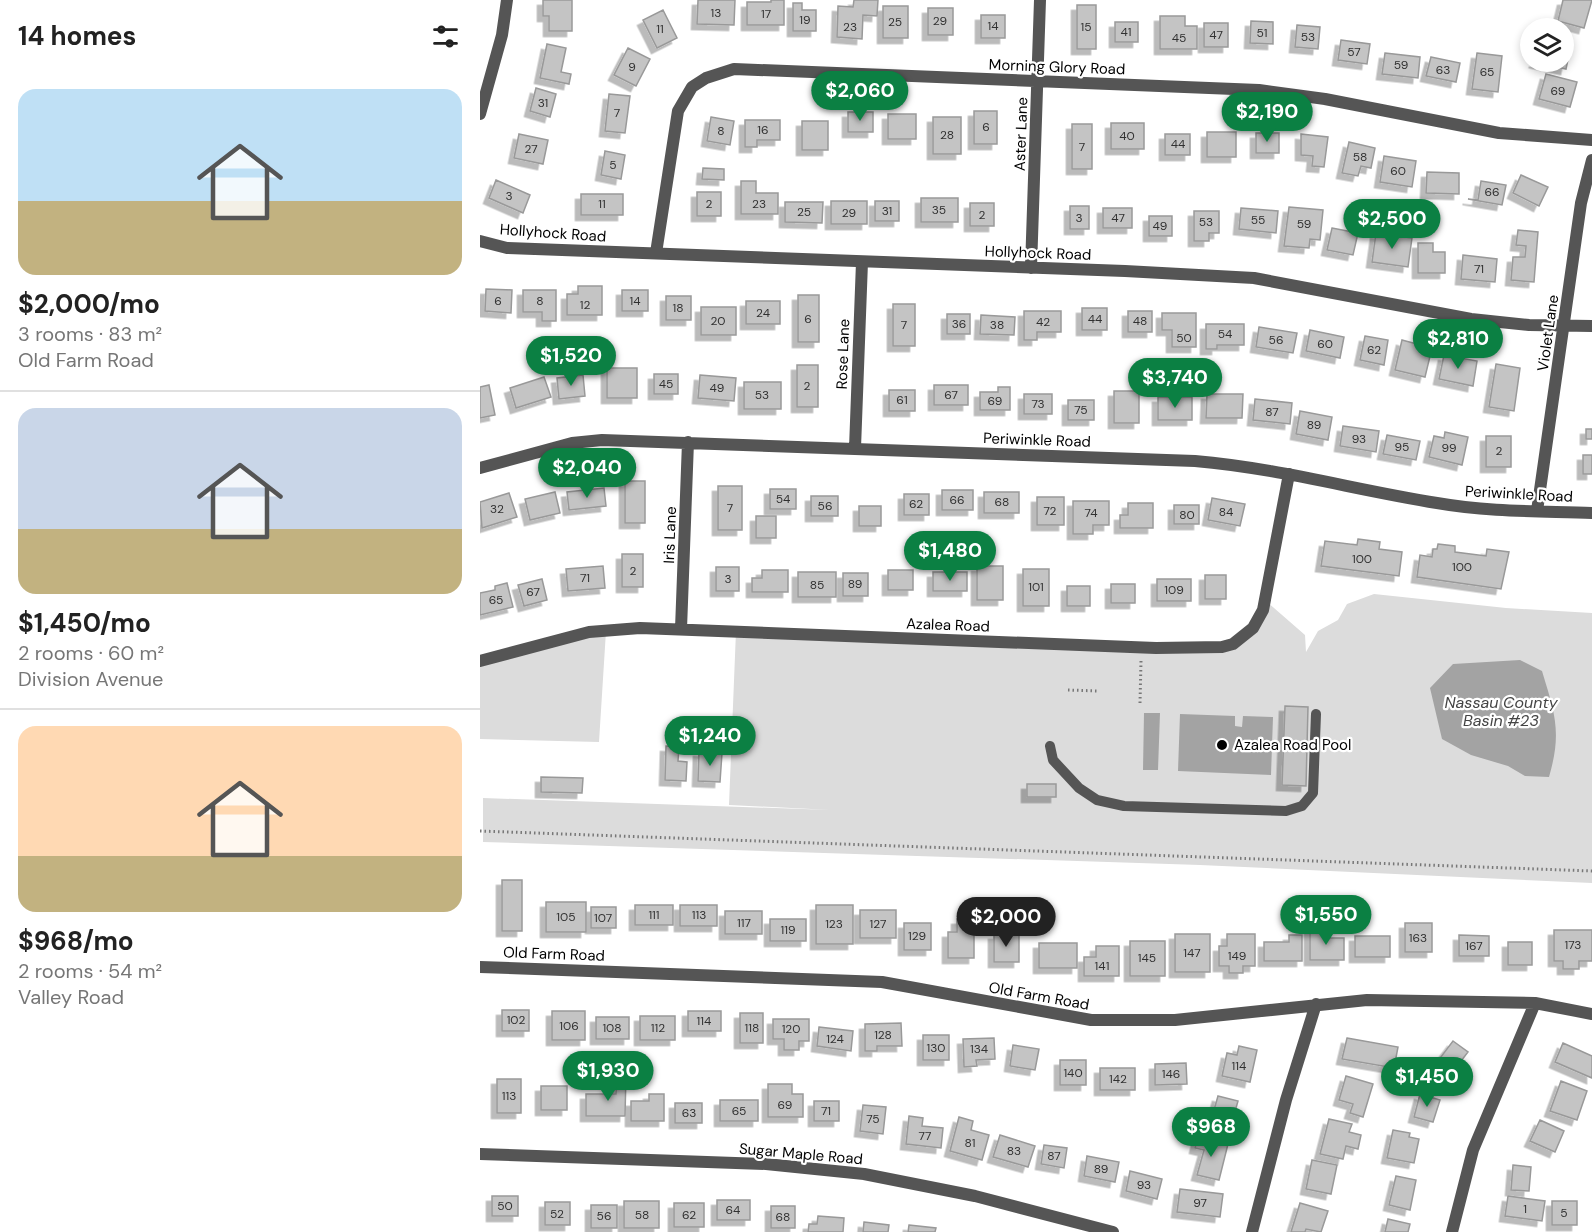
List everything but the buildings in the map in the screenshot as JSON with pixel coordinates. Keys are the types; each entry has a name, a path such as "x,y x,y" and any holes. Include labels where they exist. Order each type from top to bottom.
{"street":[{"path":"480,114 497,56 507,0"},
{"name":"Aster Lane","path":"1031,268 1040,0"},
{"name":"Morning Glory Road","path":"656,253 678,111 692,87 706,78 734,69 1259,90 1325,99 1498,134 1592,140"},
{"name":"Violet Lane","path":"1537,511 1581,203 1592,160"},
{"name":"Hollyhock Road","path":"480,241 507,248 1254,278 1471,319 1592,327"},
{"name":"Rose Lane","path":"855,448 862,262"},
{"name":"Periwinkle Road","path":"480,468 572,443 602,440 1195,461 1240,465 1438,504 1480,509 1592,513"},
{"name":"Iris Lane","path":"681,629 688,442"},
{"name":"Azalea Road","path":"480,661 589,632 640,628 1142,647 1222,647 1233,644 1253,628 1263,610 1289,474"},
{"name":"Old Farm Road","path":"480,967 882,981 1091,1020 1175,1020 1367,1000 1535,1003 1592,1014"},
{"path":"1452,1232 1473,1150 1535,1003"},
{"path":"1252,1232 1286,1100 1316,1004"},
{"name":"Sugar Maple Road","path":"480,1154 766,1164 864,1174 975,1196 1113,1232"}],"lane":[{"path":"1050,746 1053,760 1080,788 1097,800 1124,806 1286,811 1302,806 1313,793 1316,714"}],"path":[{"path":"1140,703 1142,647"},
{"path":"1068,690 1098,691"},
{"path":"480,831 1592,871"}],"shaded area":[{"path":"1374,594 1506,608 1592,613 1592,883 1200,865 483,842 483,798 831,810 729,805 736,631 1204,649 1246,635 1265,600 1305,635 1306,652 1318,631 1338,620 1347,604"},
{"path":"606,631 599,742 480,739 480,661"}],"water":[{"name":"Nassau County Basin #23","path":"1520,660 1542,671 1550,699 1556,735 1549,777 1525,776 1508,766 1471,755 1442,739 1430,688 1453,664"},
{"path":"1144,713 1160,713 1158,770 1143,770"},
{"path":"1180,714 1235,716 1235,726 1242,727 1243,716 1273,717 1271,775 1178,771"}],"place":[{"name":"Azalea Road Pool","path":"1222,745"}]}
